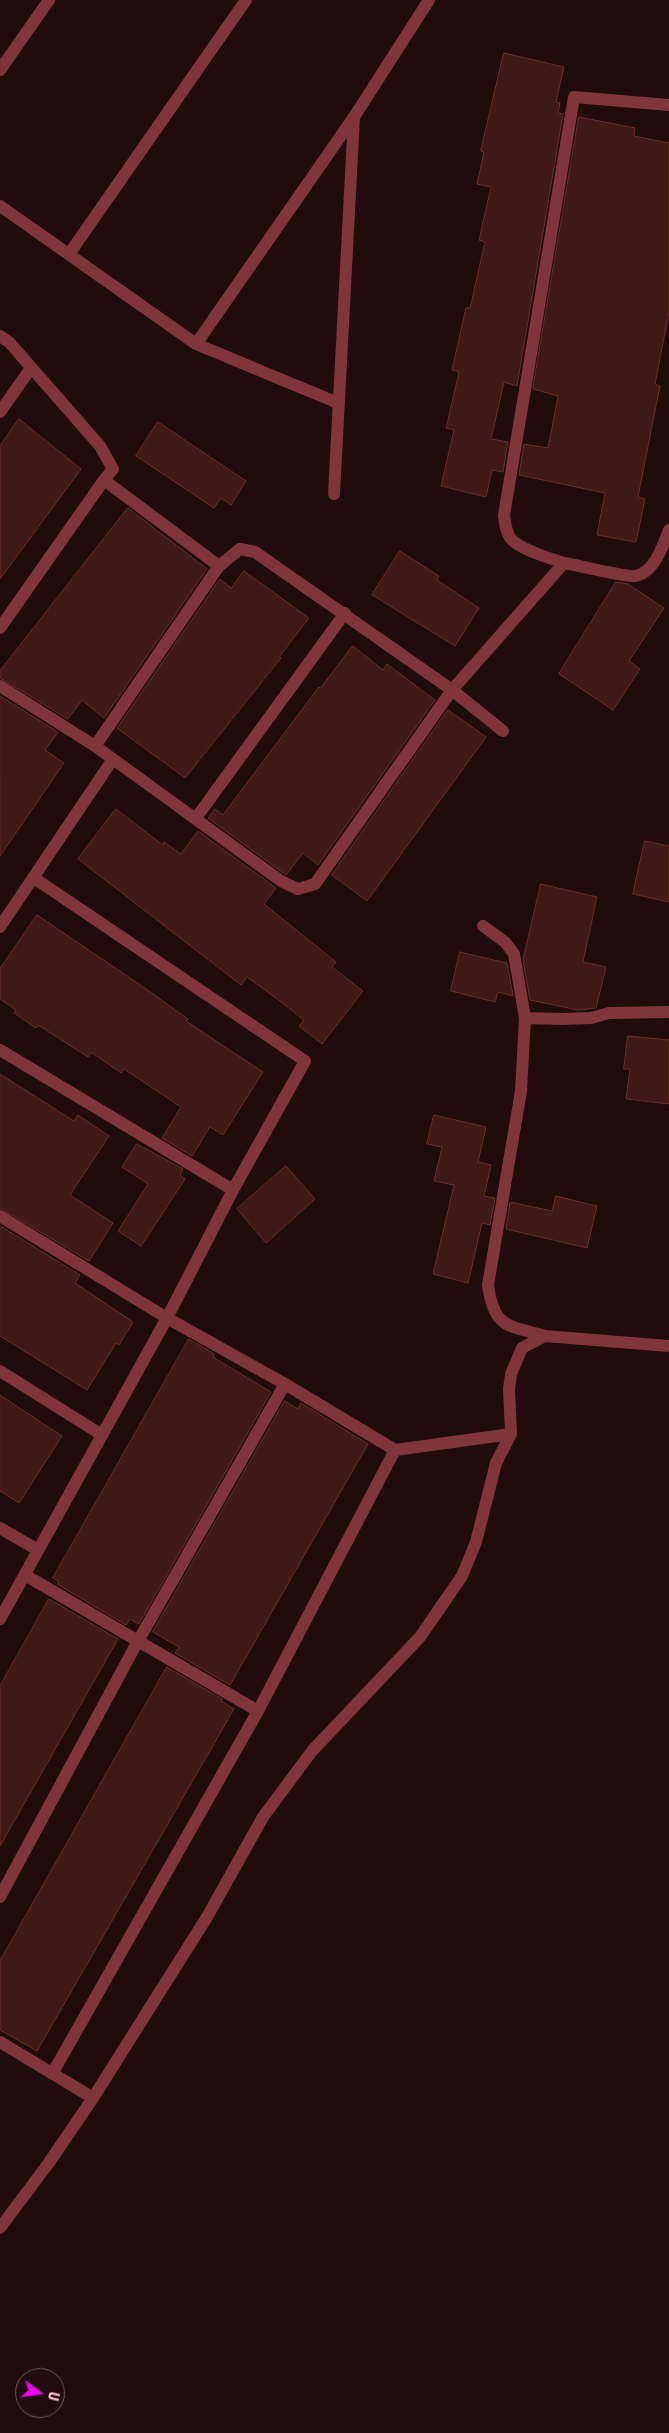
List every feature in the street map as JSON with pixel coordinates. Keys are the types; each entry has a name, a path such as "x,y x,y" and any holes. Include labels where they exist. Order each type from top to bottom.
{"street":[{"path":"0,70 49,0"},
{"path":"68,254 246,0"},
{"path":"196,344 354,117 429,0"},
{"path":"669,105 574,97 504,515 506,530 512,540 542,556 564,563 634,576 650,568 663,548 669,530"},
{"path":"334,494 354,117"},
{"path":"0,206 196,344 338,403"},
{"path":"0,336 9,342 100,446 113,469 0,628"},
{"path":"0,412 31,368"},
{"path":"104,480 219,566"},
{"path":"95,746 219,566 240,550 255,552 345,613 452,690 503,731"},
{"path":"0,686 95,746 281,881 298,889 315,884 452,690 564,563"},
{"path":"196,818 345,613"},
{"path":"0,927 114,759"},
{"path":"0,1619 167,1318 233,1190 305,1061 34,878"},
{"path":"483,926 505,942 514,954 525,1018 521,1092 488,1285 490,1306 501,1323 545,1336 669,1346"},
{"path":"525,1018 591,1018 609,1013 669,1012"},
{"path":"0,1050 233,1190"},
{"path":"0,1216 167,1318 285,1384 395,1450 511,1434"},
{"path":"0,2228 48,2164 93,2098 207,1917 264,1817 312,1751 420,1637 462,1576 476,1542 496,1463 511,1434 509,1389 511,1374 522,1348 545,1336"},
{"path":"0,1371 102,1435"},
{"path":"0,1896 138,1641 285,1384"},
{"path":"52,2074 258,1711 395,1450"},
{"path":"0,1528 38,1550"},
{"path":"24,1574 258,1711"},
{"path":"0,2042 93,2098"}],"building":[{"path":"504,53 564,67 556,102 560,103 558,113 563,114 517,386 504,382 491,439 508,442 503,472 492,470 486,497 441,486 454,430 446,428 459,372 452,370 466,308 470,308 485,242 479,240 491,187 477,184 484,152 481,151"},
{"path":"579,117 635,128 634,136 669,143 669,312 655,384 660,386 638,497 645,499 636,542 597,535 605,493 519,475 524,444 548,448 558,396 533,389"},
{"path":"19,419 81,469 0,579 0,446"},
{"path":"158,422 246,481 231,505 221,498 214,508 136,456"},
{"path":"128,508 207,569 104,718 82,700 68,719 0,678 0,671"},
{"path":"400,551 439,576 437,580 479,608 455,646 372,595"},
{"path":"244,571 309,618 279,657 281,658 185,778 117,728 220,579 231,588"},
{"path":"616,582 628,584 664,608 629,661 640,669 613,710 559,674"},
{"path":"353,646 383,670 387,664 435,700 318,865 303,853 286,875 208,818 215,809 223,815 319,687"},
{"path":"0,696 58,732 45,750 64,763 0,856"},
{"path":"448,710 486,737 367,901 332,875"},
{"path":"116,809 163,845 164,842 181,854 198,831 276,888 264,904 336,962 332,967 363,991 322,1044 299,1026 304,1020 280,1001 247,977 241,985 78,859"},
{"path":"645,841 669,846 669,902 633,894"},
{"path":"541,884 597,897 583,962 606,967 596,1008 578,1010 530,1000 523,960"},
{"path":"37,915 139,984 188,1019 186,1021 263,1072 223,1135 210,1127 192,1156 162,1138 181,1107 124,1069 121,1073 91,1052 88,1057 38,1025 36,1028 14,1013 16,1010 0,999 0,969"},
{"path":"460,952 507,963 513,996 498,992 495,1002 451,991"},
{"path":"628,1036 669,1040 669,1104 626,1099 630,1069 624,1069"},
{"path":"0,1074 74,1121 78,1115 109,1136 70,1195 113,1223 89,1261 0,1208"},
{"path":"434,1115 486,1127 478,1162 491,1165 484,1196 495,1198 490,1225 482,1223 468,1283 433,1274 454,1185 434,1181 442,1147 427,1144"},
{"path":"137,1144 183,1169 180,1175 185,1179 141,1246 118,1231 148,1184 122,1167"},
{"path":"286,1166 315,1199 266,1243 237,1209"},
{"path":"556,1196 597,1206 587,1248 506,1229 510,1202 552,1211"},
{"path":"0,1226 80,1275 75,1283 133,1322 119,1345 116,1343 87,1390 0,1336"},
{"path":"189,1339 214,1354 213,1357 271,1392 139,1624 130,1619 126,1625 57,1584 59,1582 53,1578"},
{"path":"0,1395 62,1436 19,1503 0,1491"},
{"path":"285,1401 298,1409 301,1403 368,1444 230,1685 175,1653 179,1647 153,1632"},
{"path":"49,1599 118,1639 0,1846 0,1686"},
{"path":"167,1667 222,1699 221,1701 234,1709 37,2051 0,2030 0,1961"}]}
